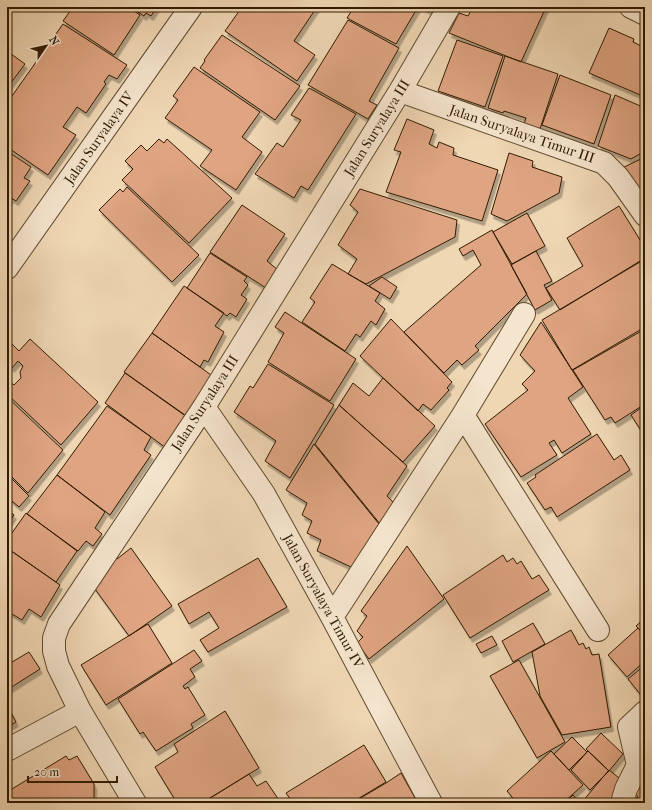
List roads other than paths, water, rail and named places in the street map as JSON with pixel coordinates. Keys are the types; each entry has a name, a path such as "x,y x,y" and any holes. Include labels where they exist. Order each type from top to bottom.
{"street":[{"name":"Jalan Suryalaya IV","path":"7,268 191,7"},
{"name":"Jalan Suryalaya III","path":"135,803 80,711 58,666 54,651 54,638 59,624 204,407 400,91 449,7"},
{"path":"630,7 645,14"},
{"name":"Jalan Suryalaya Timur III","path":"400,91 604,163 618,177 645,215"},
{"path":"332,617 463,415 524,314"},
{"name":"Jalan Suryalaya Timur IV","path":"204,407 264,494 332,617 431,803"},
{"path":"463,415 598,630"},
{"path":"7,750 80,711"},
{"path":"622,803 626,788 638,765 629,727 645,712"}]}
